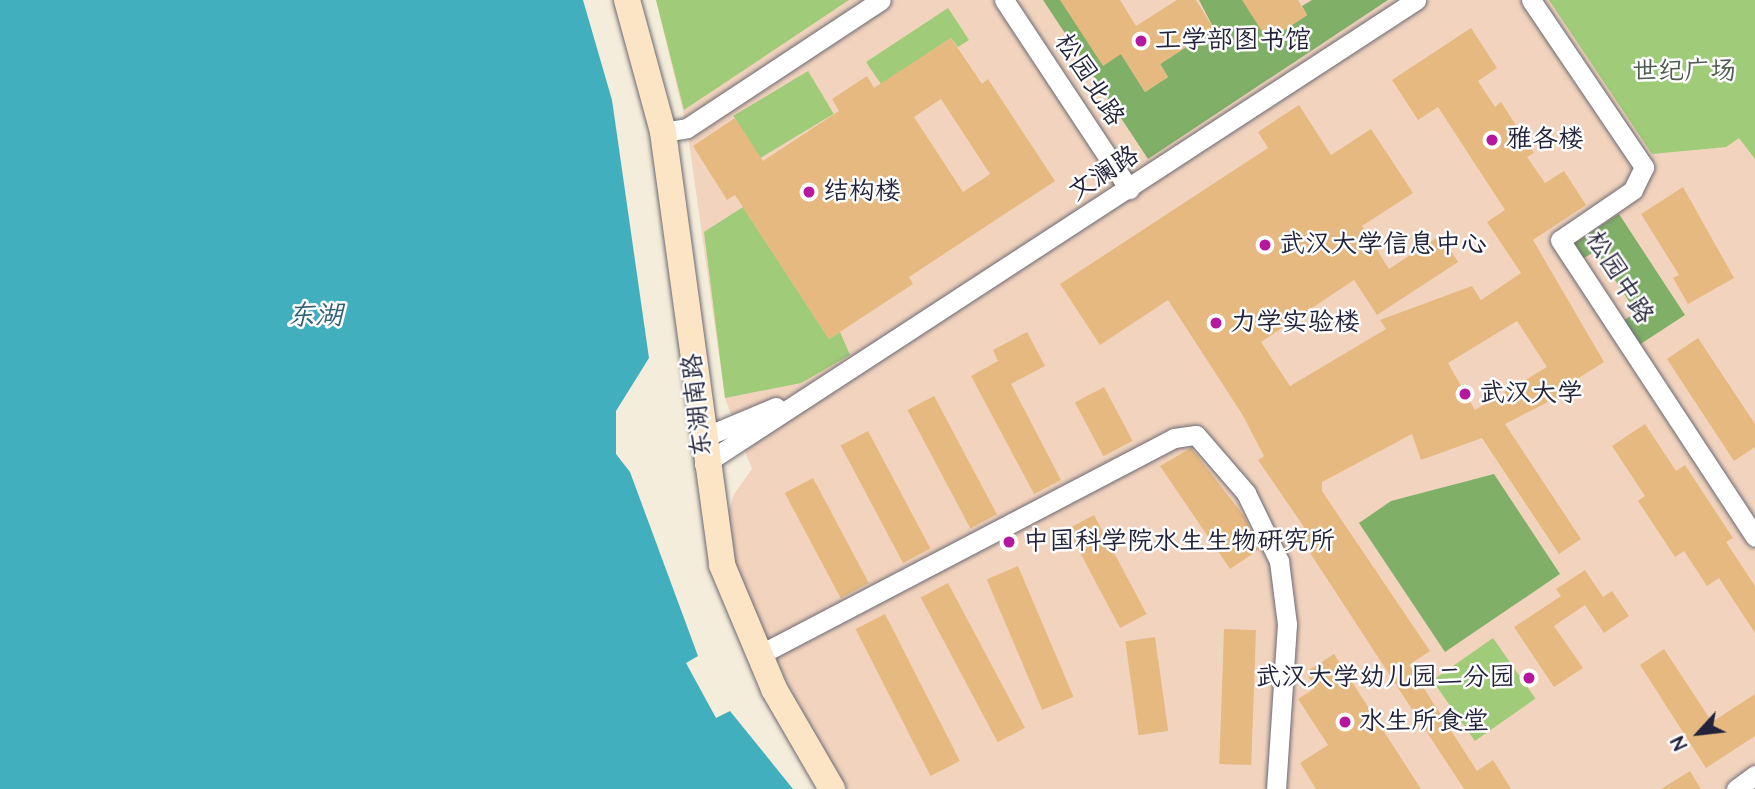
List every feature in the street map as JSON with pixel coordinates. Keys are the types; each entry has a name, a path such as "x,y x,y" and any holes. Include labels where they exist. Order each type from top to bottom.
{"street":[{"name":"东湖南路","path":"628,0 663,132 704,464 722,565 759,655 832,789"},
{"path":"663,132 687,128 881,0"},
{"name":"松园北路","path":"1004,0 1129,189"},
{"name":"文澜路","path":"704,464 1416,0"},
{"name":"松园中路","path":"1531,0 1644,167 1633,190 1560,240 1755,537"},
{"name":"文澜路","path":"702,438 818,389"},
{"path":"759,655 1174,438 1196,435 1247,493 1279,562 1287,624 1276,789"},
{"path":"1735,789 1755,775"}],"shaded area":[{"name":"武汉大学","path":"656,0 1755,0 1755,789 847,789 788,685 734,567 727,518 734,494 752,469 725,398 687,128"}],"green space":[{"path":"656,0 849,0 684,110"},
{"path":"1043,0 1060,0 1121,54 1145,92 1168,77 1160,64 1214,29 1199,0 1242,0 1280,33 1307,15 1302,6 1312,0 1388,0 1148,159"},
{"name":"世纪广场","path":"1549,0 1755,0 1755,159 1739,138 1726,147 1652,154"},
{"path":"948,8 969,40 958,47 951,38 881,84 866,62"},
{"path":"808,71 834,114 759,159 733,116"},
{"path":"743,207 829,339 840,332 850,355 801,383 725,398 704,232"},
{"path":"1619,214 1685,315 1639,345 1623,321 1636,312 1596,251 1582,259 1573,244"},
{"path":"1494,474 1560,574 1445,652 1359,523 1391,501"},
{"path":"1493,638 1535,699 1475,741 1432,680"}],"water":[{"name":"东湖","path":"0,0 583,0 612,100 649,358 616,411 616,454 630,472 698,656 686,663 716,718 730,711 793,789 0,789"}],"building":[{"name":"工学部图书馆","path":"1060,0 1120,0 1136,26 1177,0 1196,0 1214,29 1160,64 1168,77 1145,92 1121,54 1103,66"},
{"path":"1242,0 1298,0 1307,15 1280,33 1274,26 1263,33"},
{"path":"1471,28 1497,68 1478,81 1495,107 1501,102 1534,153 1527,157 1545,183 1564,171 1586,205 1533,240 1604,362 1574,381 1578,387 1505,424 1581,539 1559,554 1482,438 1421,460 1412,434 1322,482 1322,491 1430,651 1409,665 1477,771 1493,760 1511,789 1464,789 1299,536 1306,530 1258,460 1264,456 1242,414 1168,300 1100,345 1060,284 1268,148 1258,132 1299,105 1331,155 1371,129 1413,193 1362,226 1389,269 1441,235 1458,262 1377,315 1354,280 1261,342 1290,386 1386,329 1380,320 1472,286 1481,300 1521,273 1487,222 1505,210 1438,107 1418,120 1392,80","holes":["1517,321 1547,367 1475,410 1448,363"]},
{"name":"结构楼","path":"951,38 982,84 988,79 1055,181 909,277 913,284 829,339 735,195 727,200 693,146 735,118 763,161 839,111 832,99 867,76 874,88","holes":["941,99 990,174 963,192 914,117"]},
{"path":"1683,187 1734,278 1688,304 1673,278 1679,275 1641,214"},
{"path":"1027,332 1045,366 1011,384 1061,480 1034,494 971,376 998,361 993,350"},
{"path":"1698,338 1755,424 1755,447 1734,461 1667,359"},
{"path":"1104,387 1133,441 1104,456 1075,402"},
{"path":"934,396 997,514 970,528 908,410"},
{"path":"1645,424 1676,471 1685,465 1733,538 1726,542 1755,586 1755,633 1719,578 1707,586 1684,551 1675,557 1638,501 1645,496 1612,446"},
{"path":"868,431 930,548 903,563 841,446"},
{"path":"1191,448 1244,516 1260,549 1230,569 1160,466"},
{"path":"813,478 869,583 841,598 785,493"},
{"path":"1094,515 1147,614 1120,628 1068,529"},
{"path":"1018,566 1073,697 1042,710 987,579"},
{"path":"1585,570 1603,597 1612,591 1629,616 1604,633 1585,605 1554,626 1583,668 1554,687 1514,627 1561,596 1556,589"},
{"path":"948,583 1025,728 998,742 921,598"},
{"path":"885,614 960,761 931,776 856,629"},
{"path":"1224,629 1256,630 1251,765 1219,764"},
{"path":"1155,637 1168,731 1139,735 1125,641"},
{"path":"1664,649 1712,722 1755,694 1755,736 1706,768 1640,665"},
{"name":"水生所食堂","path":"1334,654 1421,789 1316,789 1300,763 1328,745 1298,699 1315,688 1306,672"},
{"path":"1690,771 1701,789 1661,789"}],"place":[{"name":"工学部图书馆","path":"1141,41"},
{"name":"雅各楼","path":"1492,140"},
{"name":"结构楼","path":"809,192"},
{"name":"武汉大学信息中心","path":"1265,245"},
{"name":"力学实验楼","path":"1216,323"},
{"name":"武汉大学","path":"1465,394"},
{"name":"中国科学院水生生物研究所","path":"1009,542"},
{"name":"武汉大学幼儿园二分园","path":"1529,678"},
{"name":"水生所食堂","path":"1345,722"}]}
